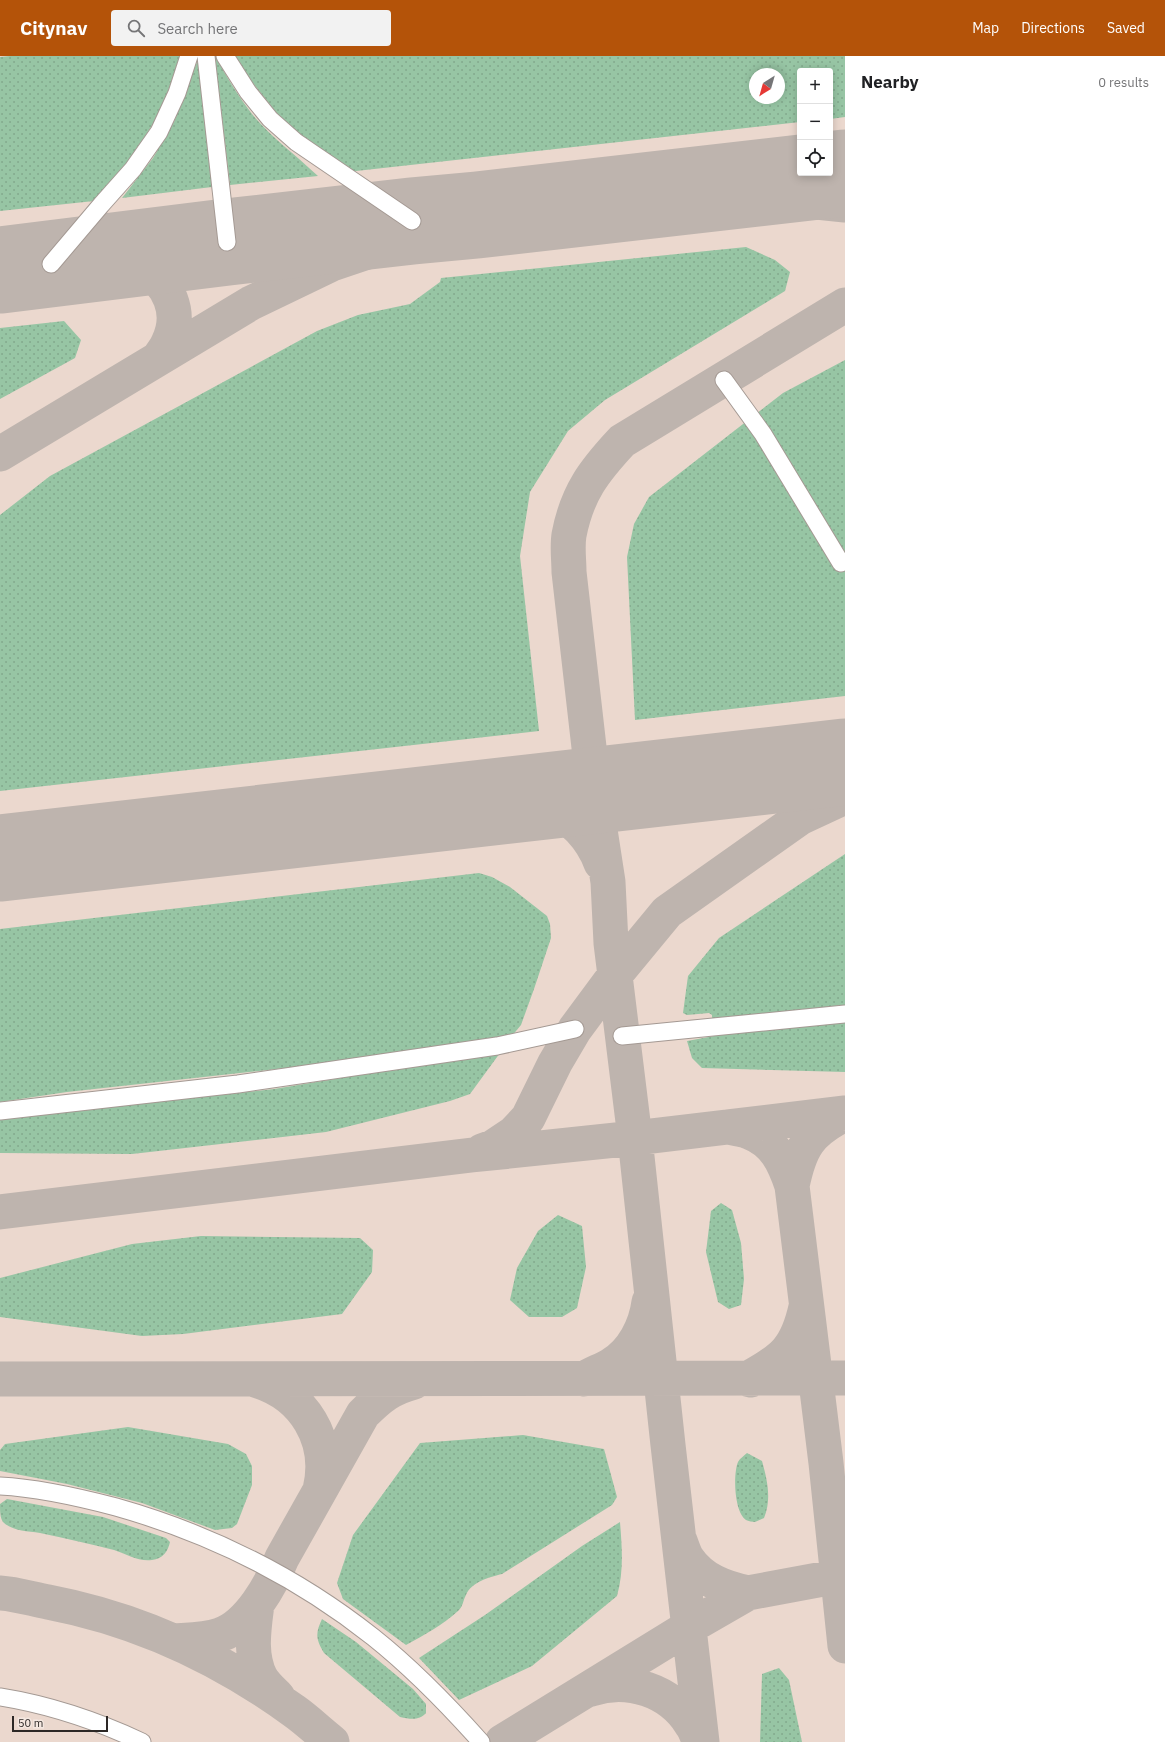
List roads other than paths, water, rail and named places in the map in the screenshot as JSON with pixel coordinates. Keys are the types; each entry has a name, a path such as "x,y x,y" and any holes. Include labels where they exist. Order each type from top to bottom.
{"lane":[{"path":"51,264 133,169 158,132 177,93 190,56"},
{"path":"206,56 227,242"},
{"path":"226,56 252,97 270,119 296,142 412,221"},
{"path":"724,380 763,434 841,563"},
{"path":"622,1036 845,1014"},
{"path":"0,1111 238,1084 497,1046 575,1029"},
{"path":"0,1486 67,1494 130,1511 187,1530 235,1551 307,1591 337,1610 373,1637 436,1694 481,1742"},
{"path":"0,1697 29,1702 73,1714 142,1742"}]}
